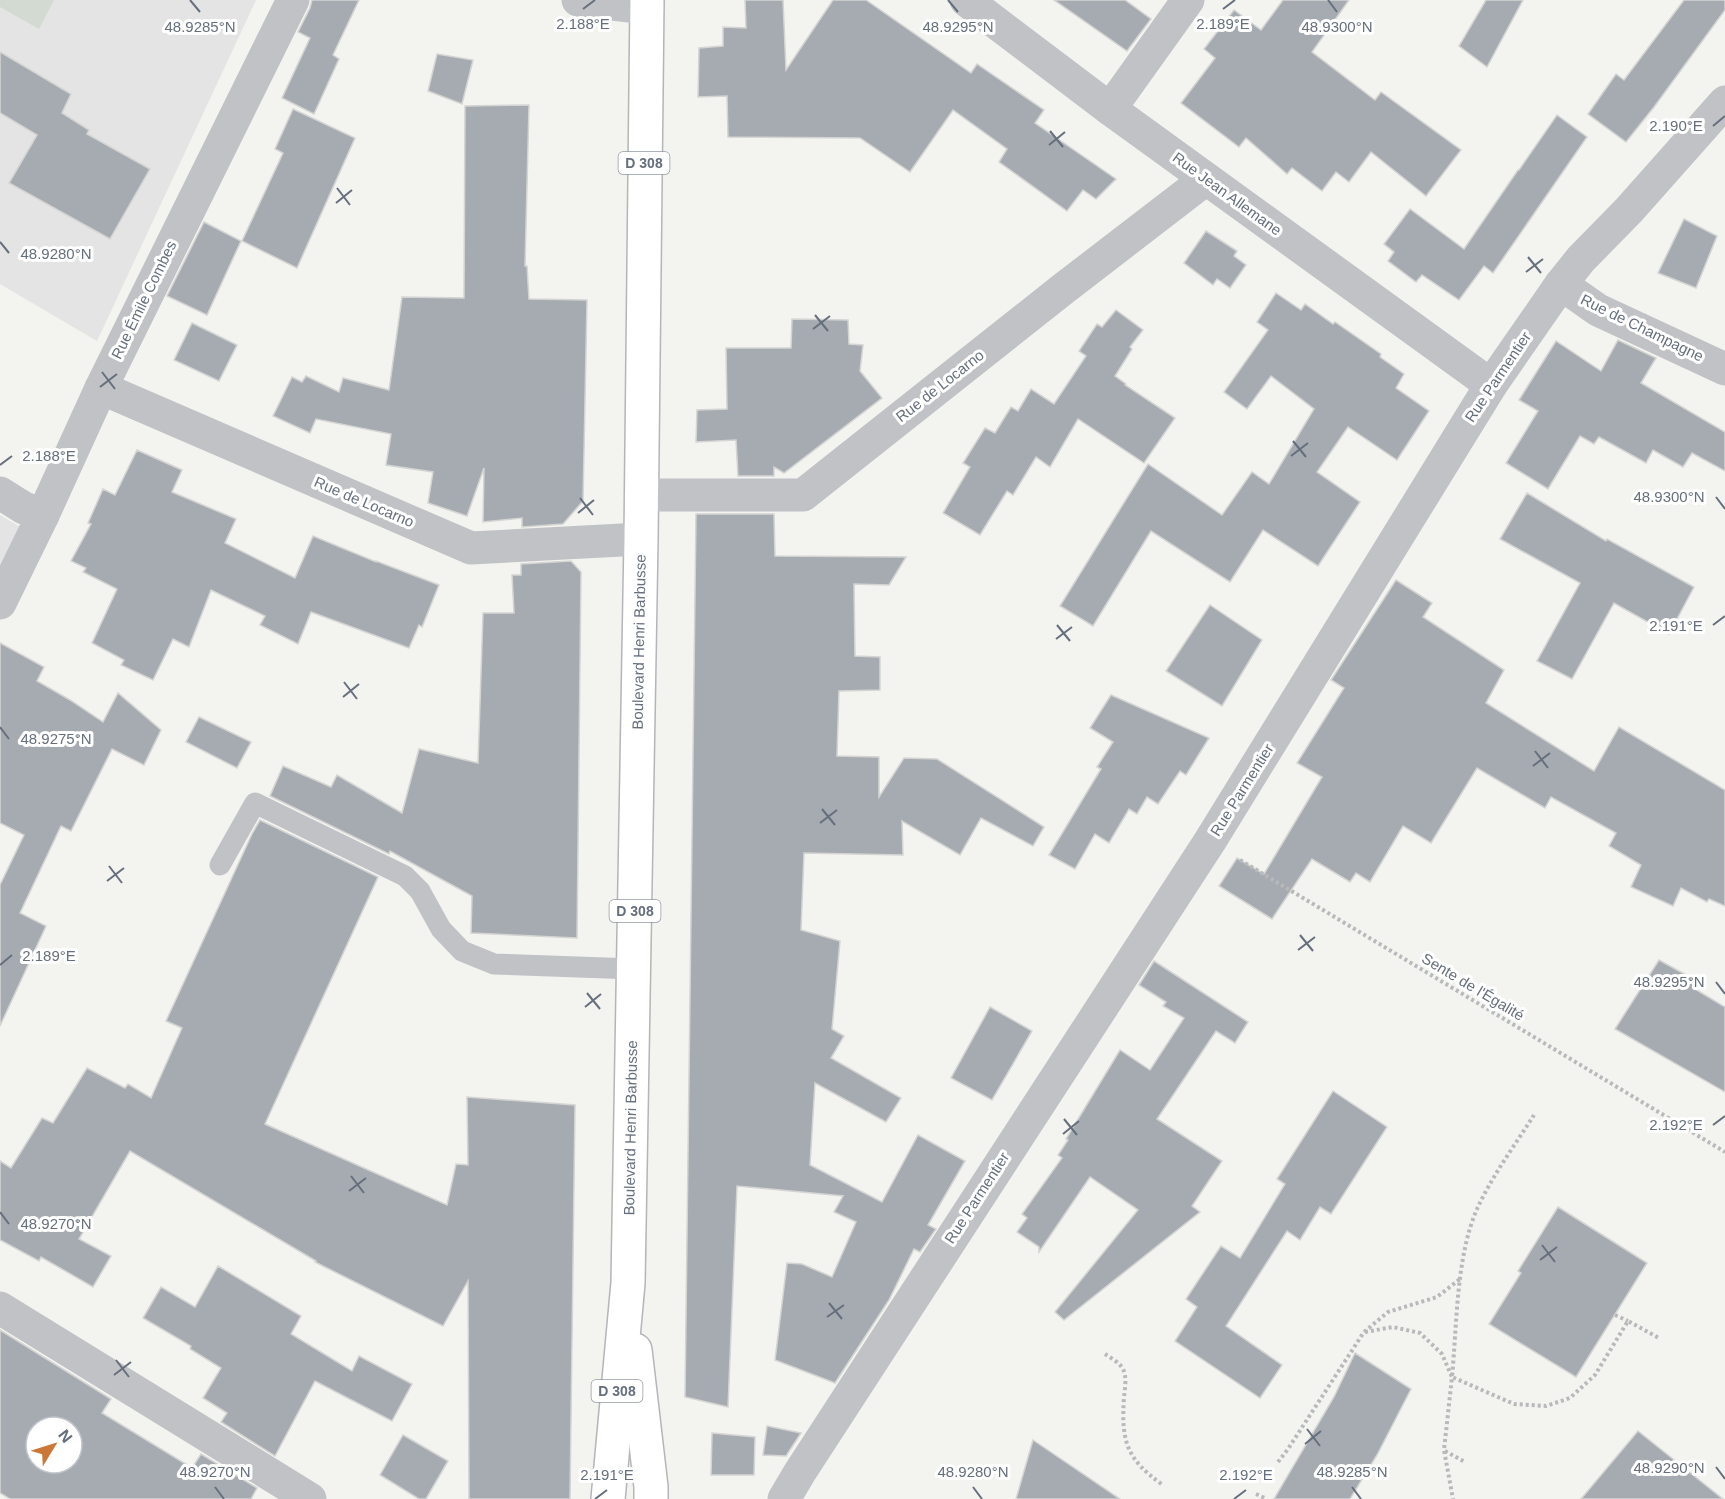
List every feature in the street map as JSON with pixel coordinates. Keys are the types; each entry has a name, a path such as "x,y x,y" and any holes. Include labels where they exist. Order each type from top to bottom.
{"main road":[{"name":"Boulevard Henri Barbusse","path":"608,1499 628,1283 641,540 647,4"},
{"name":"Boulevard Henri Barbusse","path":"628,1283 651,1499"}],"street":[{"name":"Rue Émile Combes","path":"0,603 101,388 293,0"},
{"path":"578,0 647,4"},
{"name":"Rue Jean Allemane","path":"966,0 1110,109 1491,386"},
{"path":"1110,109 1188,0"},
{"name":"Rue Parmentier","path":"784,1499 1210,841 1491,386 1561,284 1581,259 1629,210 1725,102"},
{"name":"Rue de Locarno","path":"641,495 803,495 1206,179"},
{"name":"Rue de Champagne","path":"1561,284 1598,309 1725,369"},
{"name":"Rue de Locarno","path":"101,388 471,548 641,540"},
{"path":"0,493 24,508 43,515"},
{"path":"0,1308 310,1499"}],"lane":[{"path":"220,865 255,803 405,876 420,891 441,929 462,951 494,964 634,969"}],"path":[{"name":"Sente de l'Égalité","path":"1210,841 1725,1152"},
{"path":"1453,1499 1444,1450 1466,1242 1477,1209 1534,1115"},
{"path":"1278,1462 1364,1332 1388,1312 1437,1297 1461,1279"},
{"path":"1615,1315 1659,1338"},
{"path":"1364,1332 1393,1327 1420,1333 1442,1354 1452,1377 1514,1404 1546,1406 1570,1398 1595,1375 1628,1321"},
{"path":"1105,1354 1123,1369 1126,1379 1123,1426 1130,1451 1147,1473 1163,1485"},
{"path":"1444,1450 1465,1462"},
{"path":"1256,1494 1267,1499"}],"shaded area":[{"path":"0,0 256,0 97,341 0,284"},
{"path":"0,0 54,0 39,29 0,7"},
{"path":"0,515 27,531 0,585"}],"building":[{"path":"312,0 359,0 333,55 339,59 314,114 282,98 310,38 298,32"},
{"path":"745,0 783,0 786,70 833,0 866,0 971,73 977,64 1044,110 1035,123 1116,179 1096,199 1083,190 1067,211 999,162 1007,149 953,110 910,172 860,138 728,137 727,96 698,97 699,48 723,46 723,27 746,28"},
{"path":"1054,0 1125,0 1151,19 1127,51"},
{"path":"1283,0 1349,0 1312,52 1375,100 1381,92 1461,150 1426,196 1371,152 1349,182 1336,172 1322,191 1292,168 1287,174 1246,138 1239,147 1181,103 1215,58 1204,49 1234,10 1261,30"},
{"path":"1486,0 1523,0 1487,67 1459,46"},
{"path":"1684,0 1725,0 1725,10 1626,142 1588,114 1616,74 1624,80"},
{"path":"0,52 71,94 62,113 89,130 87,134 150,169 110,239 9,183 37,135 0,113"},
{"path":"437,54 473,60 462,104 428,91"},
{"path":"529,105 525,266 527,266 529,299 587,300 583,501 563,524 522,527 522,518 483,522 484,468 467,516 428,503 433,472 386,465 391,434 316,419 310,433 273,416 292,377 302,382 306,376 339,392 343,378 389,390 402,297 464,298 465,106"},
{"path":"293,109 355,138 297,268 242,241 283,153 275,149"},
{"path":"1557,115 1587,137 1493,273 1484,266 1459,300 1422,275 1416,282 1388,261 1394,252 1384,244 1410,209 1464,249"},
{"path":"1684,219 1717,236 1696,288 1658,273"},
{"path":"204,222 241,241 207,315 167,296"},
{"path":"1206,231 1237,251 1234,256 1246,265 1230,288 1217,279 1213,285 1184,263"},
{"path":"1276,293 1301,310 1305,304 1333,324 1335,322 1381,354 1380,357 1404,374 1396,388 1429,411 1397,460 1348,427 1317,472 1360,502 1318,566 1263,530 1230,582 1151,531 1093,626 1060,606 1148,464 1222,515 1252,472 1269,484 1314,409 1271,376 1247,409 1224,392 1268,330 1257,322"},
{"path":"1116,310 1143,330 1130,347 1132,349 1115,376 1175,418 1144,463 1078,419 1050,467 1036,457 1013,495 1007,491 980,535 943,513 970,467 963,463 985,428 995,433 1011,407 1018,411 1031,389 1054,404 1086,356 1079,351 1097,324 1102,327"},
{"path":"792,319 848,320 849,344 863,345 860,371 882,398 784,473 774,467 774,476 738,476 736,440 696,442 697,410 727,409 726,348 791,348"},
{"path":"192,323 237,345 219,381 174,360"},
{"path":"1618,340 1656,358 1641,383 1725,432 1725,471 1692,453 1683,467 1653,450 1646,463 1599,437 1594,444 1580,436 1548,489 1506,463 1538,411 1519,400 1556,341 1601,371"},
{"path":"137,450 182,470 172,492 236,519 225,543 295,578 313,536 439,585 422,627 419,625 409,648 311,612 298,644 260,625 265,616 211,590 189,647 173,639 153,680 121,665 124,660 92,643 117,589 83,572 86,568 71,561 91,524 88,523 103,489 115,495"},
{"path":"1527,493 1606,541 1607,539 1694,587 1669,634 1614,603 1572,679 1537,661 1580,583 1500,539"},
{"path":"696,514 774,514 775,556 906,557 889,585 854,584 855,656 880,657 880,690 839,691 837,756 879,757 879,797 904,758 937,759 1044,827 1033,846 981,818 960,855 902,821 903,855 804,853 801,930 840,941 832,1029 844,1036 831,1058 901,1098 886,1122 815,1083 810,1165 882,1202 918,1135 965,1161 928,1225 936,1229 920,1252 914,1249 889,1300 835,1383 775,1360 787,1263 802,1264 832,1277 856,1222 834,1212 843,1196 737,1186 728,1407 685,1397"},
{"path":"571,561 581,572 577,938 471,933 472,896 390,851 389,854 270,796 283,766 331,787 337,775 402,813 419,749 478,763 483,613 514,613 512,575 521,575 521,564"},
{"path":"1396,580 1432,603 1423,617 1504,670 1486,703 1594,771 1619,727 1725,790 1725,906 1709,899 1707,902 1681,888 1673,906 1631,887 1641,865 1609,846 1616,833 1551,797 1545,808 1477,768 1431,843 1403,826 1370,882 1356,873 1350,882 1312,859 1272,919 1219,886 1237,858 1264,874 1322,777 1297,763 1344,688 1331,680"},
{"path":"1210,605 1262,640 1222,706 1166,671"},
{"path":"0,643 44,667 37,681 103,722 118,693 161,730 144,765 112,749 71,831 61,826 20,913 46,926 0,1026 0,885 24,835 0,823"},
{"path":"1111,695 1209,738 1186,775 1180,771 1158,804 1147,797 1137,814 1129,809 1109,843 1095,834 1075,869 1049,855 1101,769 1097,767 1113,742 1090,728"},
{"path":"199,717 251,742 237,768 186,742"},
{"path":"260,820 378,877 265,1124 447,1205 456,1164 468,1165 467,1097 575,1105 570,1499 469,1499 468,1281 443,1326 315,1262 130,1151 79,1239 111,1256 93,1287 41,1257 39,1261 0,1240 0,1161 11,1168 42,1118 53,1123 87,1068 125,1088 128,1084 151,1098 182,1028 166,1021"},
{"path":"1659,960 1699,982 1695,989 1725,1007 1725,1092 1615,1029"},
{"path":"1154,961 1248,1022 1235,1043 1216,1031 1157,1119 1222,1161 1192,1206 1200,1212 1064,1320 1055,1312 1138,1210 1090,1177 1039,1252 1039,1247 1017,1232 1027,1218 1022,1214 1062,1158 1058,1155 1068,1140 1066,1139 1120,1050 1150,1070 1184,1018 1163,1006 1166,1002 1139,985"},
{"path":"990,1007 1032,1031 992,1100 951,1078"},
{"path":"1333,1091 1387,1127 1331,1214 1320,1207 1300,1240 1287,1231 1226,1326 1282,1365 1260,1398 1175,1341 1197,1307 1186,1299 1221,1246 1240,1258 1285,1184 1277,1179"},
{"path":"1558,1207 1647,1263 1576,1377 1489,1324 1521,1273 1518,1271"},
{"path":"218,1266 301,1316 291,1334 352,1371 359,1356 412,1384 392,1421 315,1381 275,1456 221,1422 227,1413 203,1398 221,1368 190,1349 191,1346 143,1318 161,1287 195,1307"},
{"path":"0,1330 111,1399 102,1413 192,1468 201,1454 257,1488 251,1499 10,1499 0,1493"},
{"path":"1355,1353 1411,1389 1377,1455 1350,1499 1274,1499 1334,1397"},
{"path":"767,1426 801,1433 786,1456 763,1455"},
{"path":"1638,1431 1723,1499 1581,1499"},
{"path":"712,1433 755,1437 754,1475 711,1475"},
{"path":"403,1435 448,1461 426,1499 419,1499 380,1475"},
{"path":"1033,1440 1120,1499 1016,1499"}]}
